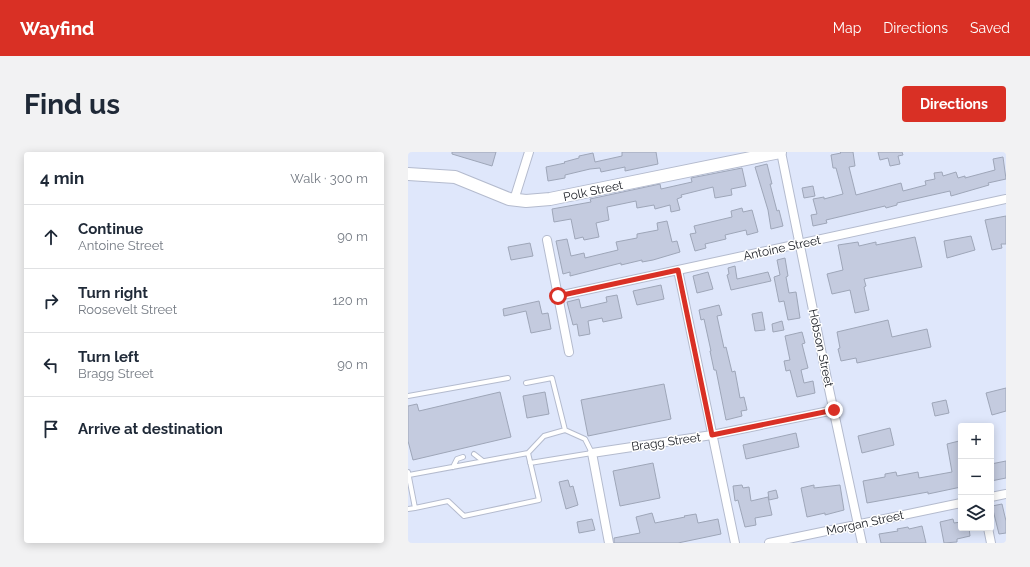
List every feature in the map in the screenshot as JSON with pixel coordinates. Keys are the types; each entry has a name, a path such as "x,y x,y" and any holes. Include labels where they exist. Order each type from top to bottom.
{"street":[{"path":"514,200 529,152"},
{"name":"Polk Street","path":"408,174 455,177 509,199 526,201 550,199 780,152"},
{"name":"Hobson Street","path":"780,152 862,543"},
{"name":"Antoine Street","path":"558,296 1006,199"},
{"path":"547,240 569,352"},
{"path":"678,270 735,543"},
{"name":"Bragg Street","path":"592,453 712,435 834,410"},
{"path":"592,453 609,543"},
{"path":"994,496 1006,494"},
{"name":"Morgan Street","path":"769,543 958,505"},
{"path":"989,531 991,543"}],"lane":[{"path":"408,396 508,378"},
{"path":"526,383 552,378 565,430"},
{"path":"415,508 408,473 453,467 528,453 544,436 565,430 585,439 592,453 530,463"},
{"path":"408,509 448,501 464,516 539,500 528,453"},
{"path":"474,454 483,461"},
{"path":"453,467 457,459 464,456"}],"building":[{"path":"452,152 496,152 492,166 452,154"},
{"path":"622,152 656,152 658,164 625,171 625,167 601,172 600,168 590,169 565,175 565,178 548,181 546,167 565,163 564,162 579,158 579,156 593,153 595,162 622,156"},
{"path":"840,152 853,152 855,166 849,167 856,195 901,183 903,191 926,185 925,181 935,179 934,173 942,172 943,176 956,172 958,178 965,176 965,178 995,170 993,159 1003,157 1006,179 988,183 989,185 951,196 950,191 897,203 897,205 886,208 885,206 826,220 827,223 813,226 811,215 817,214 813,199 824,197 824,199 843,194 836,168 833,168 831,155 841,153"},
{"path":"878,152 902,152 903,155 898,156 900,164 890,166 888,158 880,160"},
{"path":"767,164 772,184 770,184 777,211 779,210 783,226 771,229 768,210 755,167"},
{"path":"742,168 746,186 731,189 732,195 715,198 713,187 681,195 682,197 677,199 680,210 671,212 670,205 655,209 654,205 637,208 636,201 607,207 609,220 596,223 599,237 584,240 583,237 575,239 571,219 554,222 552,209 591,202 590,199 660,184 661,189 692,182 691,178"},
{"path":"813,186 815,196 804,198 802,188"},
{"path":"742,208 743,212 752,210 758,232 747,235 746,230 725,235 726,239 705,244 706,248 695,251 690,234 696,233 694,226 732,217 731,211"},
{"path":"1006,216 1006,244 1001,244 1002,248 992,250 985,220"},
{"path":"667,221 672,242 677,241 680,252 653,260 642,262 642,260 621,265 621,263 570,276 570,272 563,274 556,241 567,239 571,256 584,253 585,258 618,250 616,242 637,238 637,234 658,230 657,223"},
{"path":"971,236 975,250 947,258 944,241"},
{"path":"915,237 922,267 864,279 866,286 864,287 869,310 855,313 850,290 832,294 827,274 843,270 838,245 858,242 859,246 876,242 876,245"},
{"path":"530,243 533,256 511,260 508,247"},
{"path":"785,258 789,293 796,292 800,318 788,320 784,301 779,302 774,277 780,275 777,260"},
{"path":"735,266 737,279 768,272 771,281 731,290 727,275 729,274 728,268"},
{"path":"708,272 713,289 697,293 693,276"},
{"path":"661,285 664,299 637,305 633,291"},
{"path":"617,295 622,318 603,322 602,318 588,321 590,334 579,336 577,324 573,325 567,302 579,299 581,308 607,302 606,297"},
{"path":"539,301 542,314 548,313 551,329 531,333 526,311 504,316 503,309"},
{"path":"719,305 722,315 717,316 724,348 726,347 732,372 735,371 740,398 744,397 747,410 741,411 742,416 726,420 704,319 701,320 699,310"},
{"path":"762,312 765,330 755,331 752,314"},
{"path":"888,320 892,337 927,329 931,347 857,363 856,358 841,361 838,349 840,348 837,332"},
{"path":"782,321 784,330 773,332 772,324"},
{"path":"802,332 805,343 802,344 808,368 801,370 804,383 813,381 815,393 797,397 790,370 786,371 784,361 790,360 785,336"},
{"path":"664,384 671,419 588,436 581,400"},
{"path":"1006,388 1006,411 992,415 986,393"},
{"path":"500,392 511,437 413,460 408,441 408,406 417,404 419,411"},
{"path":"545,392 549,414 527,418 523,396"},
{"path":"946,400 949,413 935,416 932,403"},
{"path":"890,428 894,445 862,453 858,436"},
{"path":"796,433 799,447 746,459 743,445"},
{"path":"958,441 958,488 928,494 928,492 867,503 863,481 885,477 885,474 896,472 897,476 918,472 919,478 952,472 947,444"},
{"path":"1006,461 1006,478 994,480 994,463"},
{"path":"653,463 660,498 620,506 613,471"},
{"path":"568,480 570,487 573,486 578,505 566,509 559,482"},
{"path":"742,485 743,488 749,487 751,501 768,497 772,515 755,518 756,525 745,527 738,500 735,501 733,486"},
{"path":"814,485 814,488 840,485 844,510 825,515 825,513 807,517 801,488"},
{"path":"776,490 778,498 769,500 768,492"},
{"path":"1002,504 1006,521 1006,533 999,534 994,514 994,506"},
{"path":"652,513 655,523 696,514 698,523 718,519 721,534 678,543 614,543 614,538 640,533 636,517"},
{"path":"592,519 595,530 579,533 577,522"},
{"path":"953,519 954,523 958,522 958,531 969,531 970,536 957,539 957,542 944,543 940,522"},
{"path":"922,526 926,543 881,543 879,534 898,531 897,529 908,527 909,529"}],"route":[{"path":"558,296 678,270 712,435 834,410"}]}
